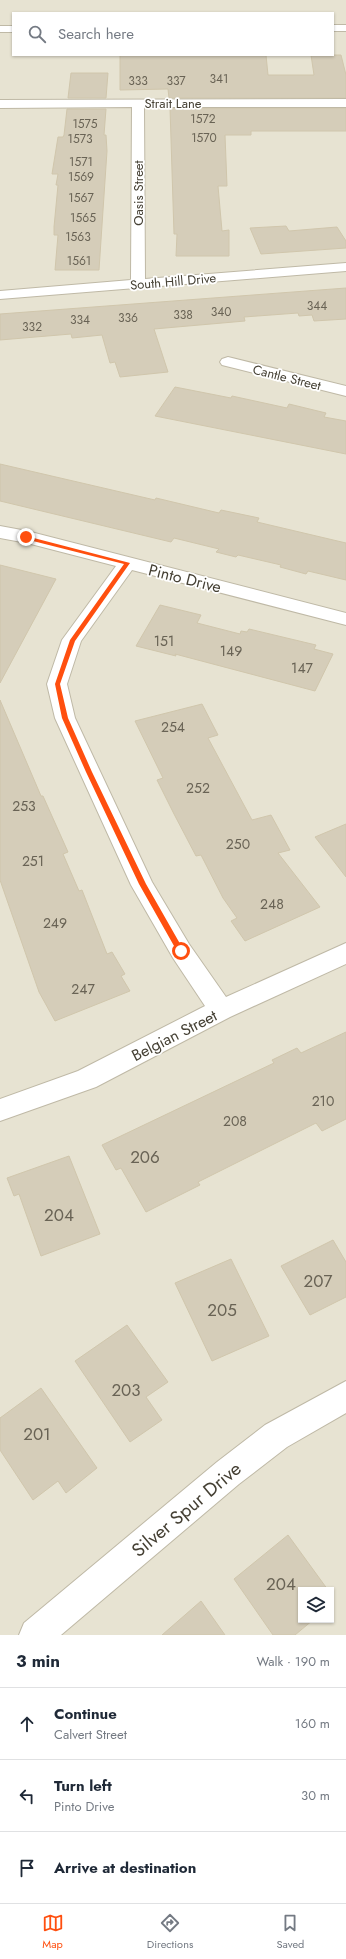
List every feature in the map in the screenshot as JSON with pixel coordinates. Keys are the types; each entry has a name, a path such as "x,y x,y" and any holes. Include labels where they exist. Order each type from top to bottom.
{"street":[{"path":"334,28 346,28"},
{"path":"0,29 12,29"},
{"name":"Oasis Street","path":"138,103 138,283"},
{"name":"Strait Lane","path":"0,104 346,103"},
{"name":"South Hill Drive","path":"0,295 346,267"},
{"name":"Cantle Street","path":"228,362 346,392"},
{"name":"Pinto Drive","path":"0,532 346,619"},
{"path":"127,563 72,640 58,684 65,718 142,884 181,951 221,1010"},
{"name":"Belgian Street","path":"0,1110 88,1079 221,1010 346,953"},
{"name":"Silver Spur Drive","path":"36,1635 228,1473 276,1436 346,1396"}],"shaded area":[{"path":"0,0 346,0 346,1635 0,1635"}],"building":[{"path":"341,55 346,75 346,98 169,98 168,89 120,90 120,56 266,56 268,75 314,75 311,56"},
{"path":"71,73 108,73 106,98 68,98"},
{"path":"170,108 346,108 346,131 251,131 251,135 225,135 227,186 218,186 222,231 229,230 229,256 176,256 177,234 174,234"},
{"path":"67,109 106,109 104,135 106,135 107,151 99,270 55,270 58,235 54,235 54,227 58,174 52,174 58,137 63,137 64,135"},
{"path":"286,226 289,231 337,227 346,241 346,248 261,254 250,228"},
{"path":"346,288 346,319 314,321 312,315 299,316 298,313 244,317 245,321 154,329 168,372 120,377 115,362 110,363 102,335 72,338 71,334 0,340 0,314"},
{"path":"175,387 231,398 232,396 287,408 289,404 326,413 324,417 346,421 346,454 155,416"},
{"path":"0,464 155,500 156,498 219,513 221,510 259,518 257,522 346,543 346,580 308,571 306,574 280,567 281,565 238,555 236,557 216,552 219,549 174,538 171,542 0,501"},
{"path":"0,565 56,579 0,683"},
{"path":"160,605 201,615 197,623 240,634 241,631 247,632 249,629 316,645 314,649 333,654 315,691 175,654 176,656 136,646"},
{"path":"0,700 41,796 43,796 68,852 63,854 79,891 82,890 107,954 112,952 125,974 121,976 130,991 55,1021 39,992 0,880"},
{"path":"202,704 218,735 208,738 252,820 271,815 290,850 278,853 320,907 245,941 231,921 237,918 223,898 201,855 196,856 157,780 163,778 135,721"},
{"path":"346,824 346,877 315,837"},
{"path":"346,1032 346,1119 322,1131 316,1123 198,1182 200,1185 146,1212 121,1168 116,1170 102,1145 274,1063 272,1060 297,1048 301,1053"},
{"path":"69,1156 100,1234 41,1256 19,1194 14,1196 7,1178"},
{"path":"333,1240 346,1262 346,1297 310,1315 281,1266"},
{"path":"231,1259 269,1336 212,1361 175,1283"},
{"path":"127,1325 168,1382 146,1397 162,1420 130,1442 75,1361"},
{"path":"41,1388 97,1468 66,1493 58,1481 33,1500 0,1450 0,1418"},
{"path":"288,1535 326,1587 298,1587 298,1623 309,1623 295,1635 273,1635 234,1579"},
{"path":"201,1601 225,1635 162,1635"}],"route":[{"path":"26,537 127,563 72,640 58,684 65,718 89,772 142,884 181,951"}]}
